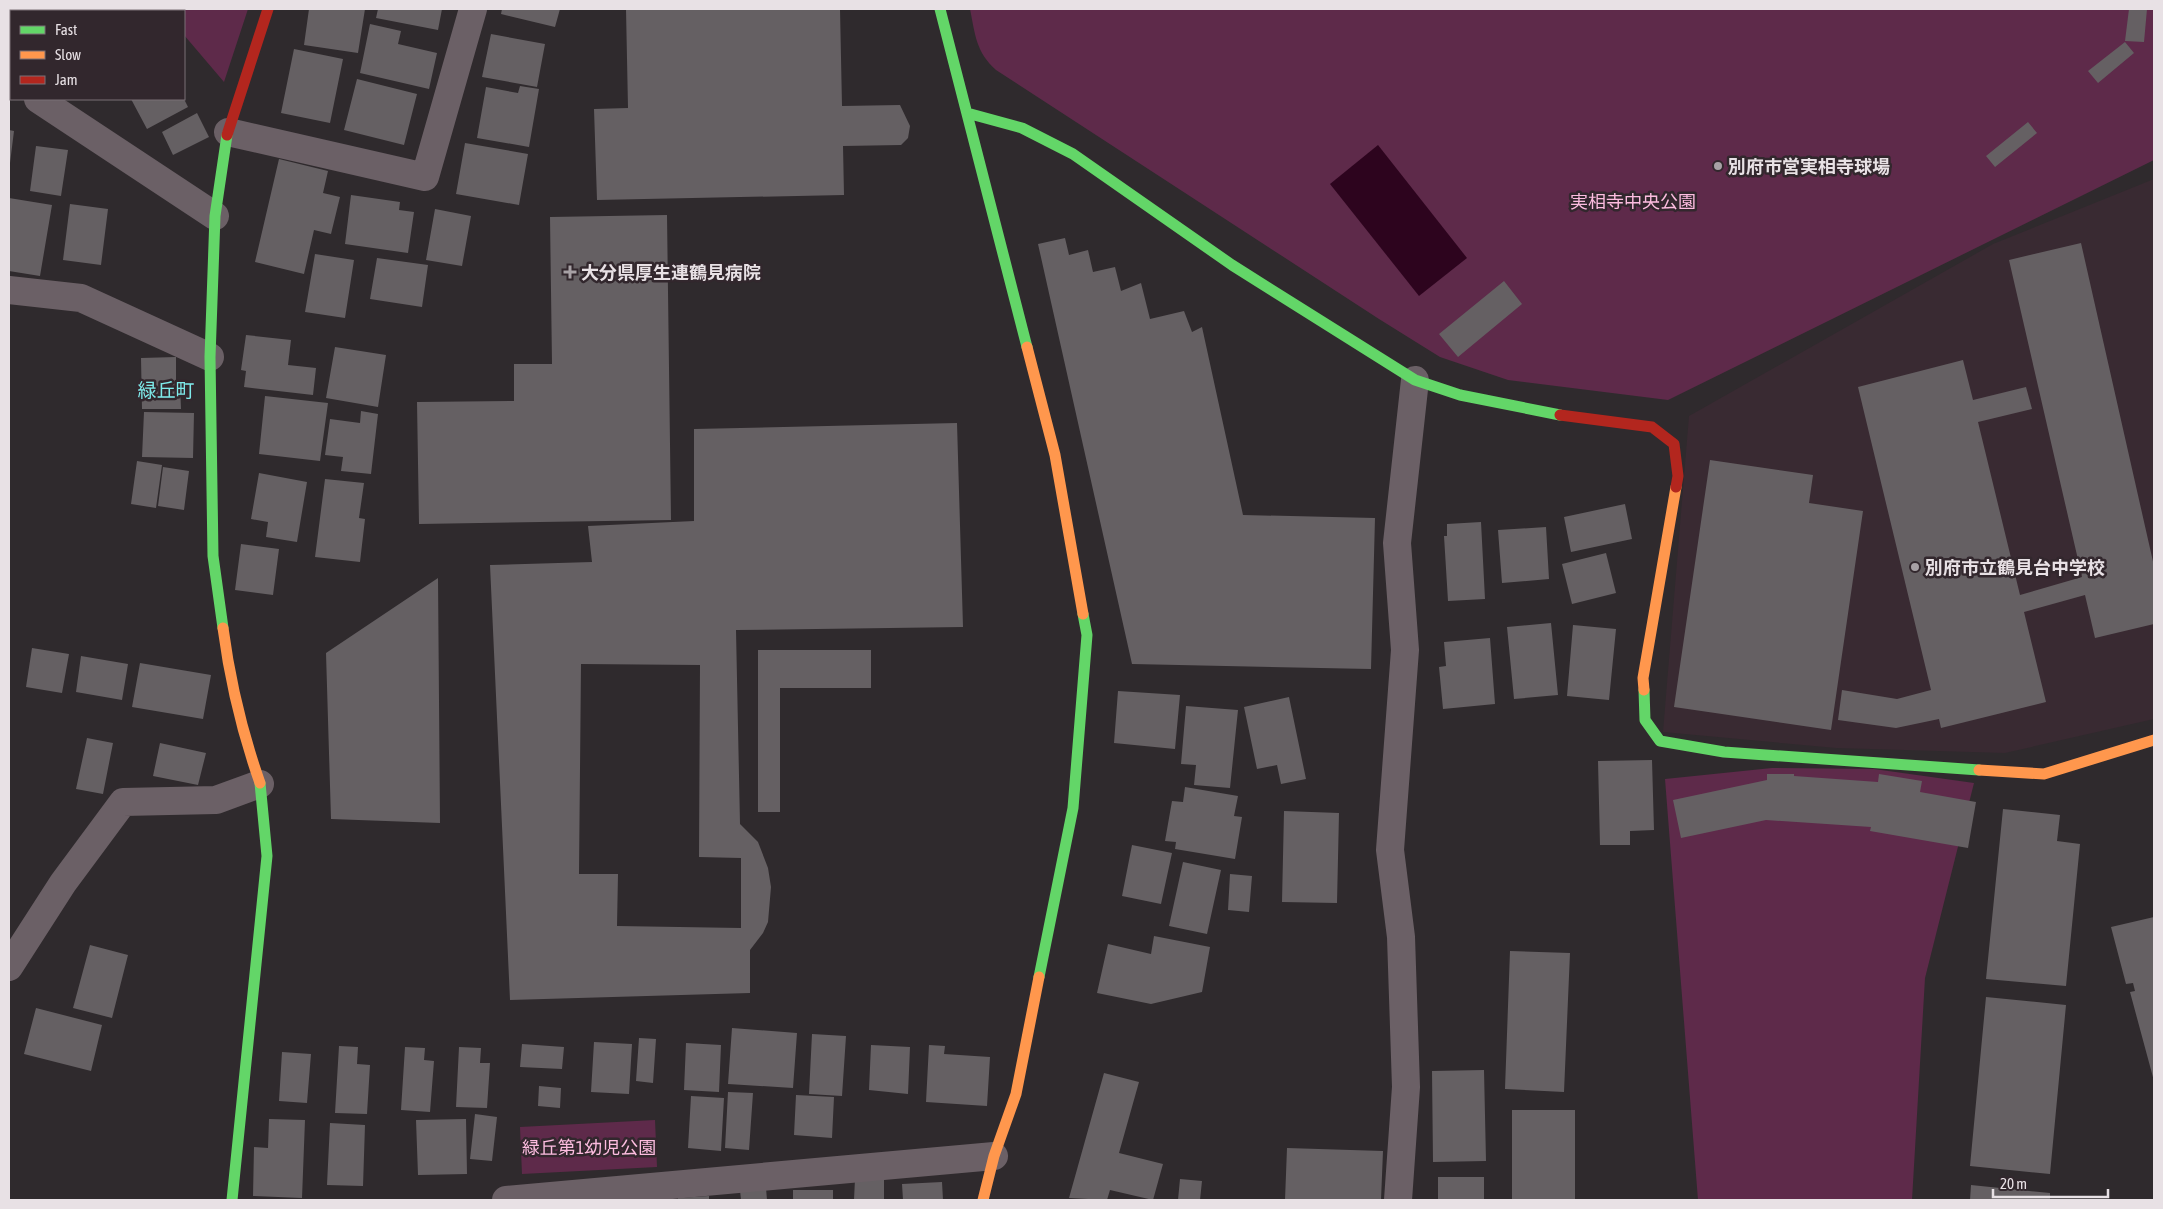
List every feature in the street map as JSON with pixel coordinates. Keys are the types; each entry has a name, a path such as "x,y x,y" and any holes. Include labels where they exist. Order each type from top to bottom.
{"street":[{"path":"232,1200 267,856 260,784 245,740 228,664 213,556 210,357 215,216 228,132 268,9"},
{"path":"228,132 426,177 473,9"},
{"path":"940,9 1055,455 1087,635 1072,808 1016,1094 994,1156 983,1200"},
{"path":"40,100 215,216"},
{"path":"967,113 1022,128 1073,154 1232,265 1415,380 1460,394 1572,417 1652,427 1674,444 1678,476 1643,678 1644,720 1660,741 1724,752 2044,774 2154,740"},
{"path":"9,290 81,298 210,357"},
{"path":"1398,1200 1406,1088 1401,937 1390,850 1405,650 1397,543 1415,380"},
{"path":"9,966 63,883 123,802 216,800 260,784"},
{"path":"506,1200 994,1156"}],"shaded area":[{"path":"1378,145 1467,258 1419,296 1330,184"},
{"name":"別府市立鶴見台中学校","path":"2154,179 2154,719 2005,753 1836,748 1663,732 1689,416 1993,244"}],"green space":[{"path":"248,9 224,82 185,36 185,10 162,10"},
{"name":"実相寺中央公園","path":"970,9 2154,9 2154,160 1668,400 1508,380 1440,357 996,70 984,56 977,42"},
{"path":"1772,768 1874,769 1974,783 1925,978 1912,1200 1698,1200 1665,779"},
{"name":"緑丘第1幼児公園","path":"655,1120 657,1167 522,1174 520,1127"}],"building":[{"path":"309,9 365,9 358,53 304,45"},
{"path":"378,9 442,9 438,30 376,18"},
{"path":"502,9 560,9 555,27 501,14"},
{"path":"626,9 840,9 842,106 900,105 910,126 908,138 901,145 843,146 844,195 597,200 594,109 628,108"},
{"path":"2129,9 2147,9 2144,42 2125,41"},
{"path":"370,24 401,31 398,44 437,53 429,89 360,73"},
{"path":"491,34 545,44 537,87 482,77"},
{"path":"2125,42 2134,53 2098,83 2088,71"},
{"path":"294,49 343,59 330,123 281,113"},
{"path":"357,79 417,94 404,145 344,130"},
{"path":"520,86 539,89 529,147 477,138 486,87 518,93"},
{"path":"132,100 184,100 188,107 147,129"},
{"path":"197,113 209,137 173,155 162,132"},
{"path":"2028,122 2037,133 1995,167 1986,156"},
{"path":"9,130 14,131 10,163 9,163"},
{"path":"465,143 528,154 519,205 456,194"},
{"path":"36,146 68,150 61,196 30,191"},
{"path":"279,159 328,171 323,193 340,197 331,234 314,230 304,274 255,262"},
{"path":"351,195 400,202 399,210 414,212 408,253 345,244"},
{"path":"9,198 52,205 40,276 9,271"},
{"path":"70,204 108,209 101,265 63,260"},
{"path":"435,209 471,216 462,266 426,260"},
{"path":"667,215 671,520 419,524 417,402 514,401 514,364 552,364 550,217"},
{"path":"1065,238 1069,255 1088,250 1093,272 1115,267 1121,291 1141,283 1150,319 1184,311 1192,332 1202,327 1243,515 1375,518 1371,669 1132,664 1038,244"},
{"path":"2081,243 2154,566 2154,624 2095,638 2085,595 2024,612 2046,702 1941,728 1939,719 1896,728 1838,720 1842,690 1897,699 1931,690 1858,387 1963,360 1973,400 2026,387 2032,409 1978,422 2020,595 2082,577 2009,260"},
{"path":"315,254 354,260 345,318 305,312"},
{"path":"377,258 428,265 422,307 370,299"},
{"path":"1504,281 1522,304 1458,357 1439,334"},
{"path":"246,335 291,340 288,365 316,368 313,395 244,387 246,371 241,370"},
{"path":"335,347 386,355 378,407 326,398"},
{"path":"176,357 176,384 180,384 181,409 142,409 141,358"},
{"path":"265,396 328,403 320,461 259,454"},
{"path":"361,411 378,414 371,474 341,471 343,457 325,455 330,419 360,423"},
{"path":"144,412 194,413 193,458 142,457"},
{"path":"957,423 963,627 736,630 740,824 758,842 768,868 771,887 768,922 763,933 750,950 750,993 510,1000 490,565 592,562 588,526 694,521 694,429","holes":["581,664 700,665 699,857 741,858 741,928 617,926 618,874 579,874"]},
{"path":"1710,460 1813,475 1809,503 1863,511 1831,730 1674,707"},
{"path":"137,461 162,465 156,508 131,504"},
{"path":"163,467 189,471 184,510 158,506"},
{"path":"259,473 307,482 297,542 266,537 268,522 251,519"},
{"path":"325,479 364,483 359,518 365,519 360,562 315,557"},
{"path":"1625,504 1632,539 1571,552 1564,517"},
{"path":"1481,522 1485,599 1448,601 1444,536 1447,536 1447,524"},
{"path":"1546,527 1549,579 1502,583 1498,530"},
{"path":"241,544 279,549 273,595 235,590"},
{"path":"1606,553 1616,593 1572,604 1562,564"},
{"path":"438,578 440,823 331,819 326,653"},
{"path":"1551,623 1558,695 1514,699 1507,627"},
{"path":"1573,625 1616,629 1609,700 1567,696"},
{"path":"1490,638 1495,704 1443,709 1439,667 1446,666 1444,642"},
{"path":"32,648 69,654 62,693 26,687"},
{"path":"758,650 871,650 871,688 780,688 780,812 758,812"},
{"path":"81,656 128,664 122,700 76,692"},
{"path":"140,663 211,675 203,719 132,707"},
{"path":"1118,691 1180,695 1175,749 1114,743"},
{"path":"1289,697 1306,779 1281,784 1277,765 1257,769 1244,707"},
{"path":"1186,706 1238,710 1230,788 1194,785 1196,765 1181,764"},
{"path":"87,738 113,743 103,794 76,789"},
{"path":"160,743 206,753 198,785 153,776"},
{"path":"1652,760 1654,830 1630,831 1630,845 1600,845 1598,761"},
{"path":"1767,774 1794,774 1794,776 1878,782 1879,774 1922,781 1920,792 1976,802 1968,848 1870,831 1871,827 1766,820 1681,838 1673,800 1767,780"},
{"path":"1185,787 1238,796 1234,816 1242,817 1235,859 1175,849 1176,842 1165,841 1172,801 1183,802"},
{"path":"2003,809 2060,815 2057,841 2080,844 2066,986 1986,979"},
{"path":"1284,811 1339,813 1337,903 1282,902"},
{"path":"1132,845 1172,853 1161,904 1122,896"},
{"path":"1183,862 1221,870 1207,934 1169,926"},
{"path":"1230,874 1252,876 1249,912 1228,910"},
{"path":"2154,917 2154,1081 2130,992 2135,991 2133,983 2126,984 2111,927"},
{"path":"1154,936 1210,947 1202,992 1151,1004 1097,993 1108,944 1151,954"},
{"path":"90,945 128,955 112,1018 73,1008"},
{"path":"1510,951 1570,953 1564,1092 1505,1089"},
{"path":"1986,997 2066,1005 2050,1174 1970,1166"},
{"path":"36,1008 102,1025 91,1071 24,1054"},
{"path":"732,1028 797,1033 793,1088 728,1084"},
{"path":"812,1034 846,1036 842,1096 809,1094"},
{"path":"639,1038 656,1039 653,1083 636,1081"},
{"path":"594,1042 632,1044 629,1094 591,1092"},
{"path":"686,1043 721,1045 719,1092 684,1090"},
{"path":"522,1044 564,1047 562,1069 520,1067"},
{"path":"871,1045 910,1047 908,1094 869,1090"},
{"path":"929,1045 945,1046 944,1054 990,1057 987,1106 926,1102"},
{"path":"339,1046 358,1047 357,1064 370,1065 367,1114 335,1113"},
{"path":"405,1047 425,1048 424,1060 434,1061 430,1112 401,1110"},
{"path":"459,1047 481,1048 480,1063 490,1063 487,1108 456,1107"},
{"path":"282,1052 311,1054 307,1103 279,1101"},
{"path":"1484,1070 1486,1161 1433,1162 1432,1071"},
{"path":"1104,1073 1139,1082 1119,1153 1163,1164 1153,1200 1110,1190 1107,1200 1069,1198"},
{"path":"539,1086 561,1088 560,1108 538,1106"},
{"path":"728,1092 753,1093 749,1150 725,1148"},
{"path":"796,1095 834,1097 832,1138 794,1135"},
{"path":"691,1096 724,1098 721,1151 688,1148"},
{"path":"1512,1110 1575,1110 1575,1200 1512,1200"},
{"path":"475,1114 497,1117 492,1161 470,1159"},
{"path":"269,1119 305,1120 302,1198 253,1196 254,1147 268,1148"},
{"path":"466,1119 467,1174 418,1175 416,1120"},
{"path":"330,1123 365,1125 363,1186 327,1185"},
{"path":"1287,1148 1383,1151 1381,1200 1285,1200"},
{"path":"1438,1177 1484,1177 1484,1200 1438,1200"},
{"path":"884,1178 884,1200 854,1200 855,1179"},
{"path":"1180,1179 1202,1181 1200,1200 1178,1200"},
{"path":"942,1182 943,1200 903,1200 902,1184"},
{"path":"1971,1185 2050,1193 2050,1200 1970,1200"},
{"path":"766,1188 767,1200 741,1200 740,1190"},
{"path":"793,1190 833,1190 833,1200 793,1200"},
{"path":"709,1196 709,1200 678,1200 678,1198"}],"traffic: fast":[{"path":"940,9 1027,347"},
{"path":"967,113 1022,128 1073,154 1232,265 1415,380 1460,395 1560,415"},
{"path":"223,628 213,556 210,357 215,216 227,135"},
{"path":"1039,977 1073,808 1087,635 1083,614"},
{"path":"1644,690 1645,720 1660,741 1724,752 1979,770"},
{"path":"232,1200 267,856 260,783"}],"traffic: slow":[{"path":"1027,347 1055,455 1083,614"},
{"path":"1644,690 1643,678 1676,487"},
{"path":"223,628 237,706 260,783"},
{"path":"1979,770 2044,774 2154,740"},
{"path":"983,1200 994,1156 1016,1094 1039,977"}],"traffic: jam":[{"path":"227,135 268,9"},
{"path":"1560,415 1652,427 1674,444 1678,476 1676,487"}],"place":[{"name":"別府市営実相寺球場","path":"1718,166"},
{"name":"大分県厚生連鶴見病院","path":"570,272"},
{"name":"別府市立鶴見台中学校","path":"1915,567"}],"district":[{"name":"緑丘町","path":"166,390"}]}
